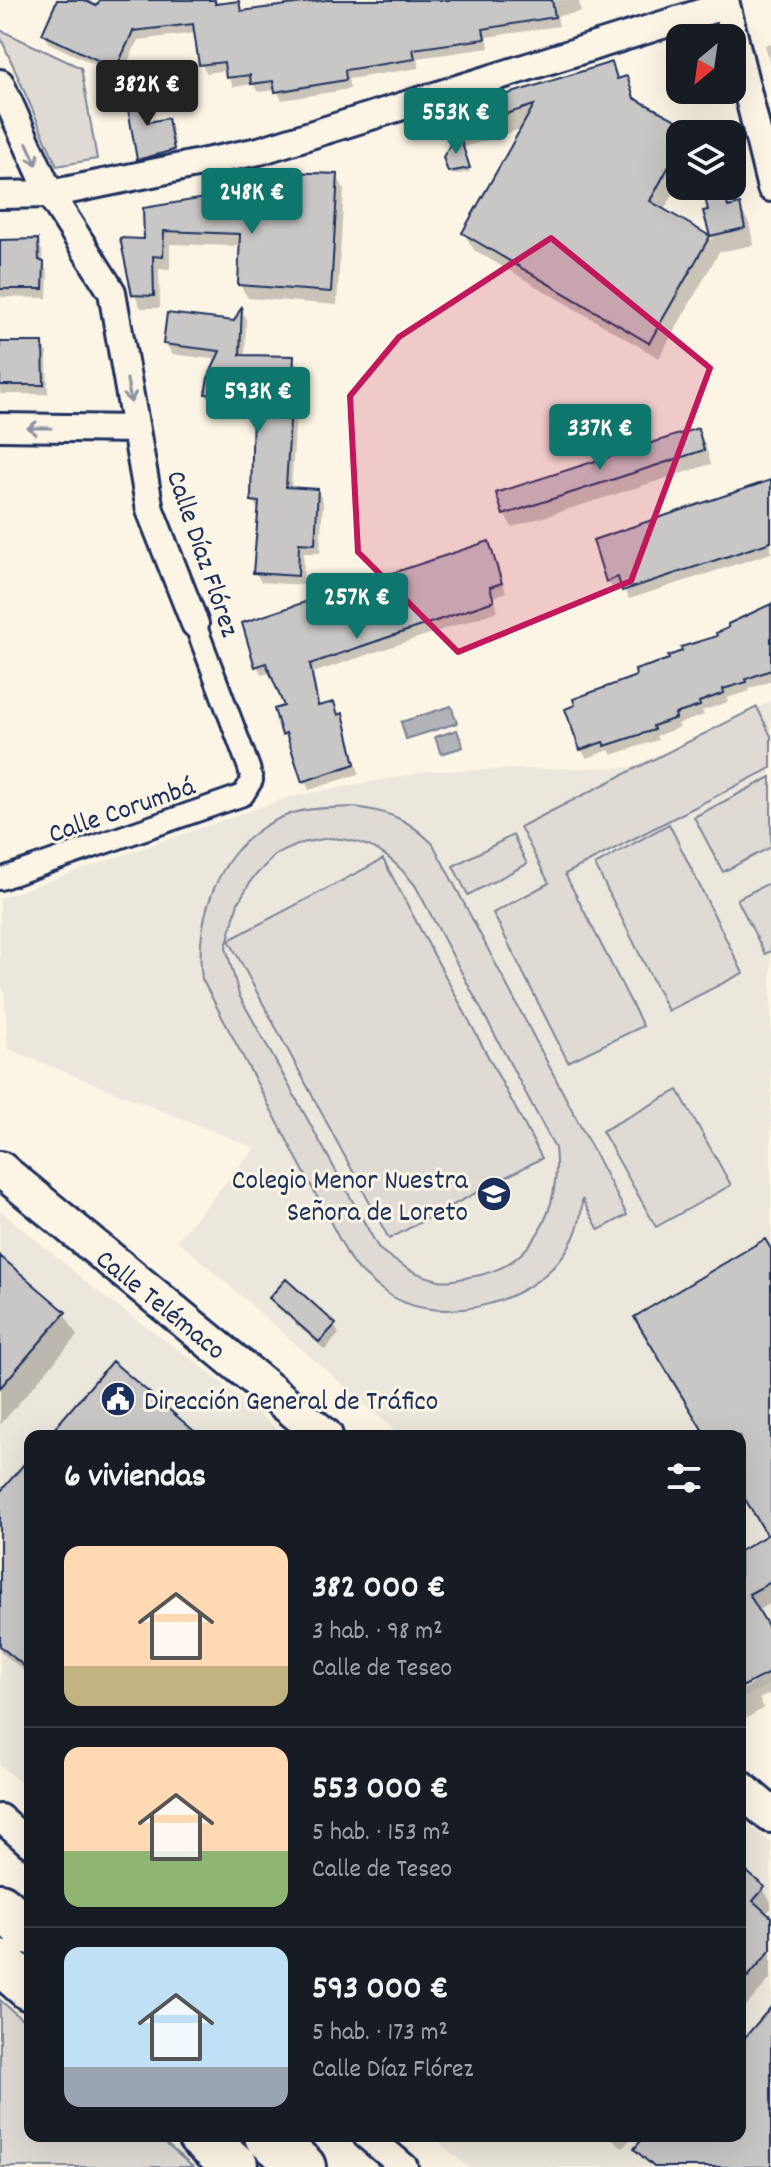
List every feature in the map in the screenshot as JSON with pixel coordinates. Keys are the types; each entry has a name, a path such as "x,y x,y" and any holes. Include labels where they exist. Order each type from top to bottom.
{"highway":[{"path":"0,1906 24,1927"},
{"path":"0,1962 24,1983"},
{"path":"207,2142 236,2167"},
{"path":"274,2142 303,2167"}],"street":[{"path":"0,195 50,194 259,151 726,2 771,188"},
{"name":"Calle Díaz Flórez","path":"0,83 50,194 112,292 150,510 252,780"},
{"path":"0,427 135,429"},
{"name":"Calle Corumbá","path":"0,879 243,795 252,780"},
{"name":"Calle Telémaco","path":"0,1169 318,1430"},
{"path":"746,1793 771,1815"},
{"path":"0,1818 24,1839"},
{"path":"374,2142 404,2167"}],"highlighted area":[{"path":"551,238 710,368 631,581 458,652 358,552 350,396 399,337"}],"shaded area":[{"path":"0,30 81,68 97,159 57,166"},
{"name":"Colegio Menor Nuestra Señora de Loreto","path":"771,701 771,1683 746,1697 746,1430 394,1430 177,1240 255,1148 8,1049 4,991 0,979 0,898 289,797 429,771 632,767"},
{"path":"451,706 457,723 406,739 401,722"},
{"path":"757,707 771,736 771,768 565,874 643,1026 568,1062 493,913 549,883 520,827"},
{"path":"457,730 463,747 441,754 435,737"},
{"path":"771,777 771,847 723,872 694,817"},
{"path":"355,807 398,818 433,844 627,1215 599,1230 582,1199 578,1226 567,1250 550,1270 528,1287 477,1307 450,1310 403,1302 384,1292 352,1263 202,979 200,954 209,903 218,879 248,839 269,824 293,813","holes":["343,839 368,846 388,857 415,885 555,1148 554,1192 539,1231 527,1248 511,1262 492,1272 439,1280 407,1268 379,1249 239,995 226,947 238,903 252,879 275,855 302,843"]},
{"path":"669,824 743,973 668,1011 595,865"},
{"path":"513,835 527,864 468,895 453,866"},
{"path":"383,859 542,1158 389,1239 229,940"},
{"path":"771,882 771,951 765,954 737,899"},
{"path":"678,1090 731,1185 656,1227 602,1131"},
{"path":"0,1210 106,1298 200,1365 279,1430 24,1430 24,1786 0,1765"},
{"path":"746,1821 771,1843 771,2167 468,2167 439,2142 746,2142"},
{"path":"0,2000 24,2021 24,2142 164,2142 193,2167 0,2167"}],"building":[{"path":"57,0 84,0 96,6 100,0 215,0 215,4 239,1 241,11 326,0 552,0 555,17 483,29 485,39 413,49 415,59 345,70 346,80 275,92 273,81 251,84 250,75 226,78 224,62 199,65 193,24 133,31 116,69 42,34"},
{"path":"612,62 617,79 627,76 634,98 676,120 666,120 666,172 650,201 710,236 649,343 462,233 534,105 450,132 444,114"},
{"path":"124,86 146,96 149,122 168,118 174,150 137,160"},
{"path":"458,131 470,168 448,172 443,157"},
{"path":"286,172 338,174 331,292 238,285 240,234 164,231 163,257 153,256 154,296 132,295 120,238 144,239 143,208 211,197 282,212"},
{"path":"706,200 726,200 728,207 740,204 745,228 710,236 703,211 708,210"},
{"path":"38,239 39,260 44,262 43,289 0,289 0,240"},
{"path":"242,306 240,355 294,356 286,487 318,489 315,544 299,543 298,576 253,573 259,502 251,501 253,403 240,403 240,398 205,394 208,378 220,351 163,344 167,313 234,321"},
{"path":"0,342 43,342 44,385 0,385"},
{"path":"698,428 704,450 503,515 496,493"},
{"path":"771,480 771,542 622,591 618,577 606,582 593,540"},
{"path":"489,541 502,583 490,587 494,601 310,664 318,706 334,702 338,715 343,713 355,764 302,782 286,733 282,735 274,709 284,706 266,663 255,667 242,623"},
{"path":"771,604 771,670 723,689 724,693 699,702 700,706 675,714 676,718 653,726 654,730 605,746 603,742 580,750 565,709 575,705 573,699 636,676 635,670 669,659 668,656 682,651 681,647 717,636 716,633 728,628 728,624"},
{"path":"765,1239 771,1249 771,1582 749,1594 771,1631 771,1672 746,1685 746,1547 767,1535 746,1501 746,1430 702,1430 634,1317"},
{"path":"0,1256 66,1312 0,1388"},
{"path":"286,1279 336,1324 319,1342 269,1298"},
{"name":"Dirección General de Tráfico","path":"112,1361 193,1430 53,1430"},
{"path":"24,1464 24,1666 0,1646 0,1492"},
{"path":"746,1871 765,1887 753,1901 771,1917 771,1950 746,1979"},
{"path":"771,2007 771,2167 654,2167 634,2149 640,2142 746,2142 746,2036"}],"place":[{"name":"Colegio Menor Nuestra Señora de Loreto","path":"494,1194"},
{"name":"Dirección General de Tráfico","path":"118,1399"}]}
